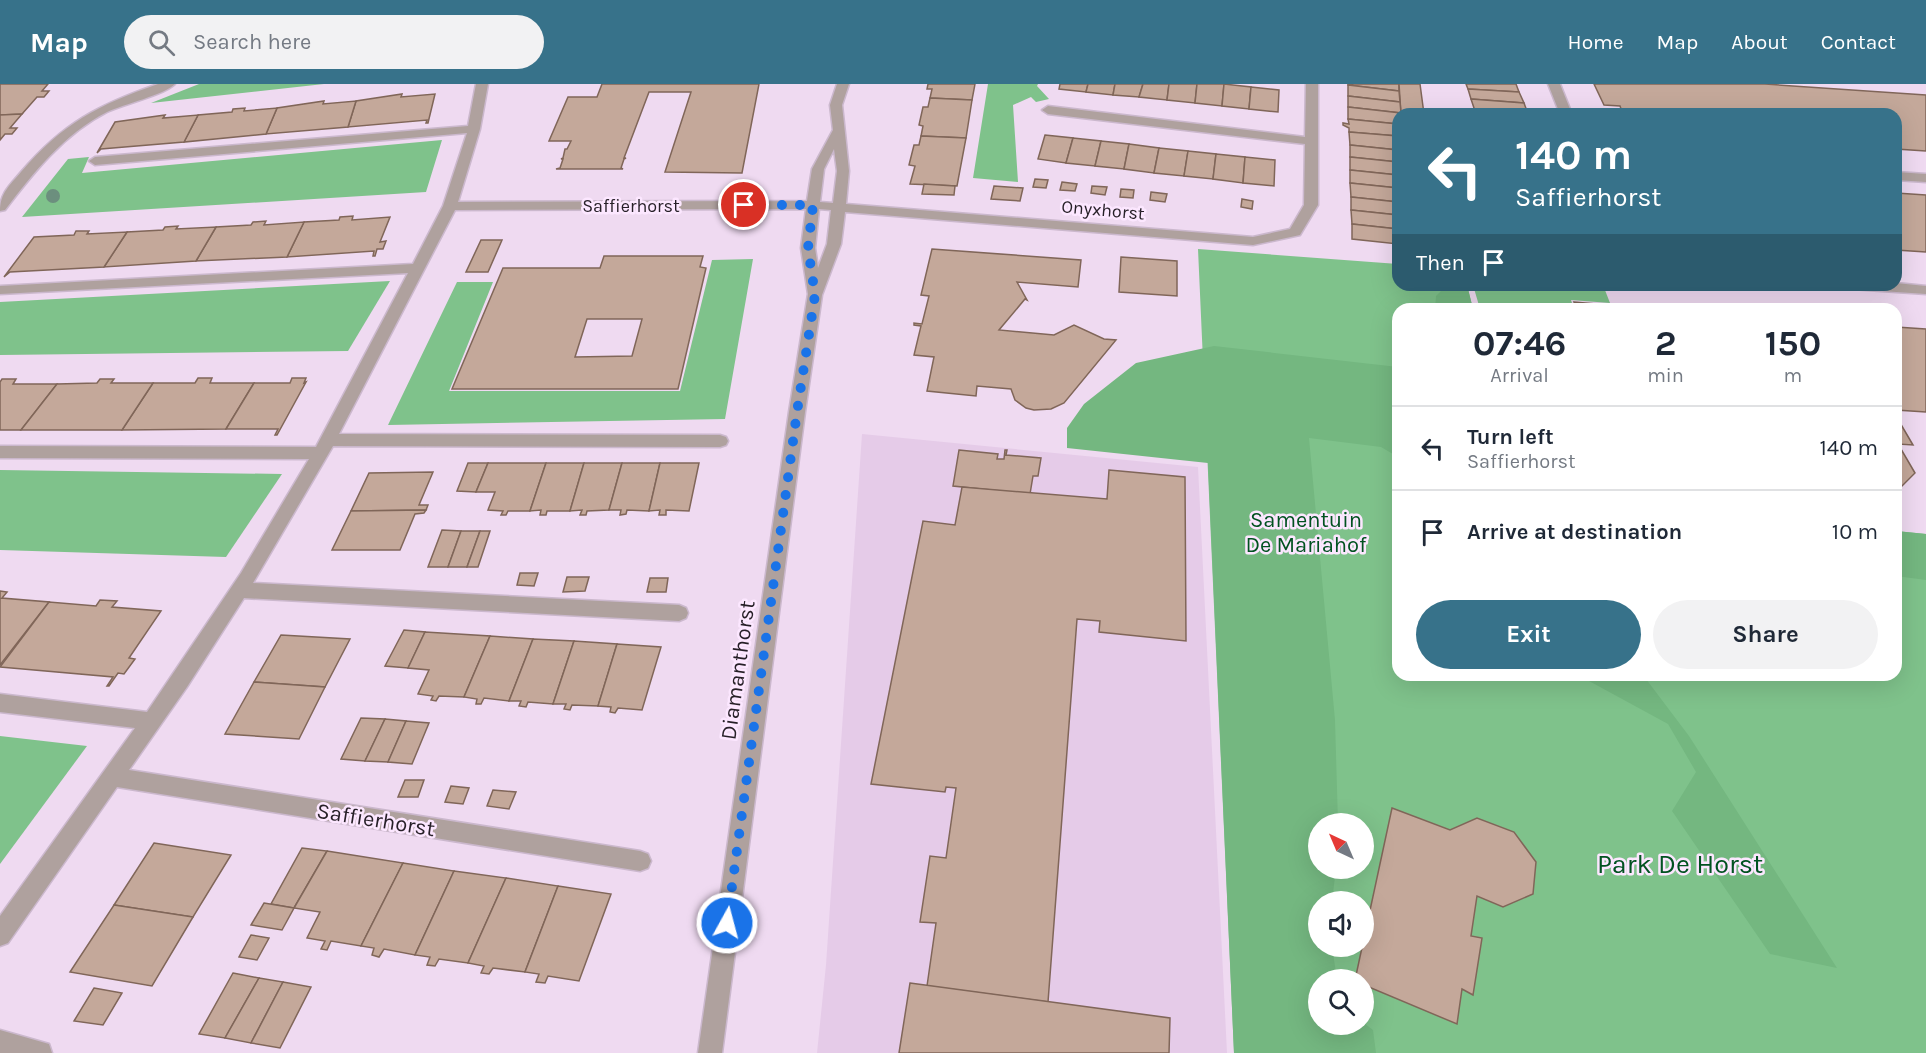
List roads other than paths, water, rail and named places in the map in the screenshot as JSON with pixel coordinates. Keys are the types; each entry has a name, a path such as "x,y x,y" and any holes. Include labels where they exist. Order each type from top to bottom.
{"street":[{"path":"0,207 35,162 76,126 103,109 169,84"},
{"path":"0,935 152,721 240,590 324,447 373,357 415,268 450,206 474,129 482,84"},
{"name":"Diamanthorst","path":"710,1053 797,412 815,295 834,244 843,171 837,132 836,105 843,84"},
{"name":"Onyxhorst","path":"813,205 1253,241 1295,232 1311,205 1312,84"},
{"path":"1554,84 1564,108"},
{"path":"1048,110 1312,141"},
{"path":"95,161 474,129"},
{"name":"Diamanthorst","path":"815,295 808,248 813,205 818,169 837,132"},
{"path":"1902,176 1926,178"},
{"name":"Saffierhorst","path":"450,206 813,205"},
{"path":"0,290 415,268"},
{"path":"1902,288 1926,290"},
{"path":"0,452 720,441"},
{"path":"240,590 679,613"},
{"path":"0,703 152,721"},
{"name":"Saffierhorst","path":"113,777 640,861"},
{"path":"0,1042 40,1053"}],"park label":[{"name":"Samentuin De Mariahof","path":"1306,532"},
{"name":"Park De Horst","path":"1680,864"}]}
